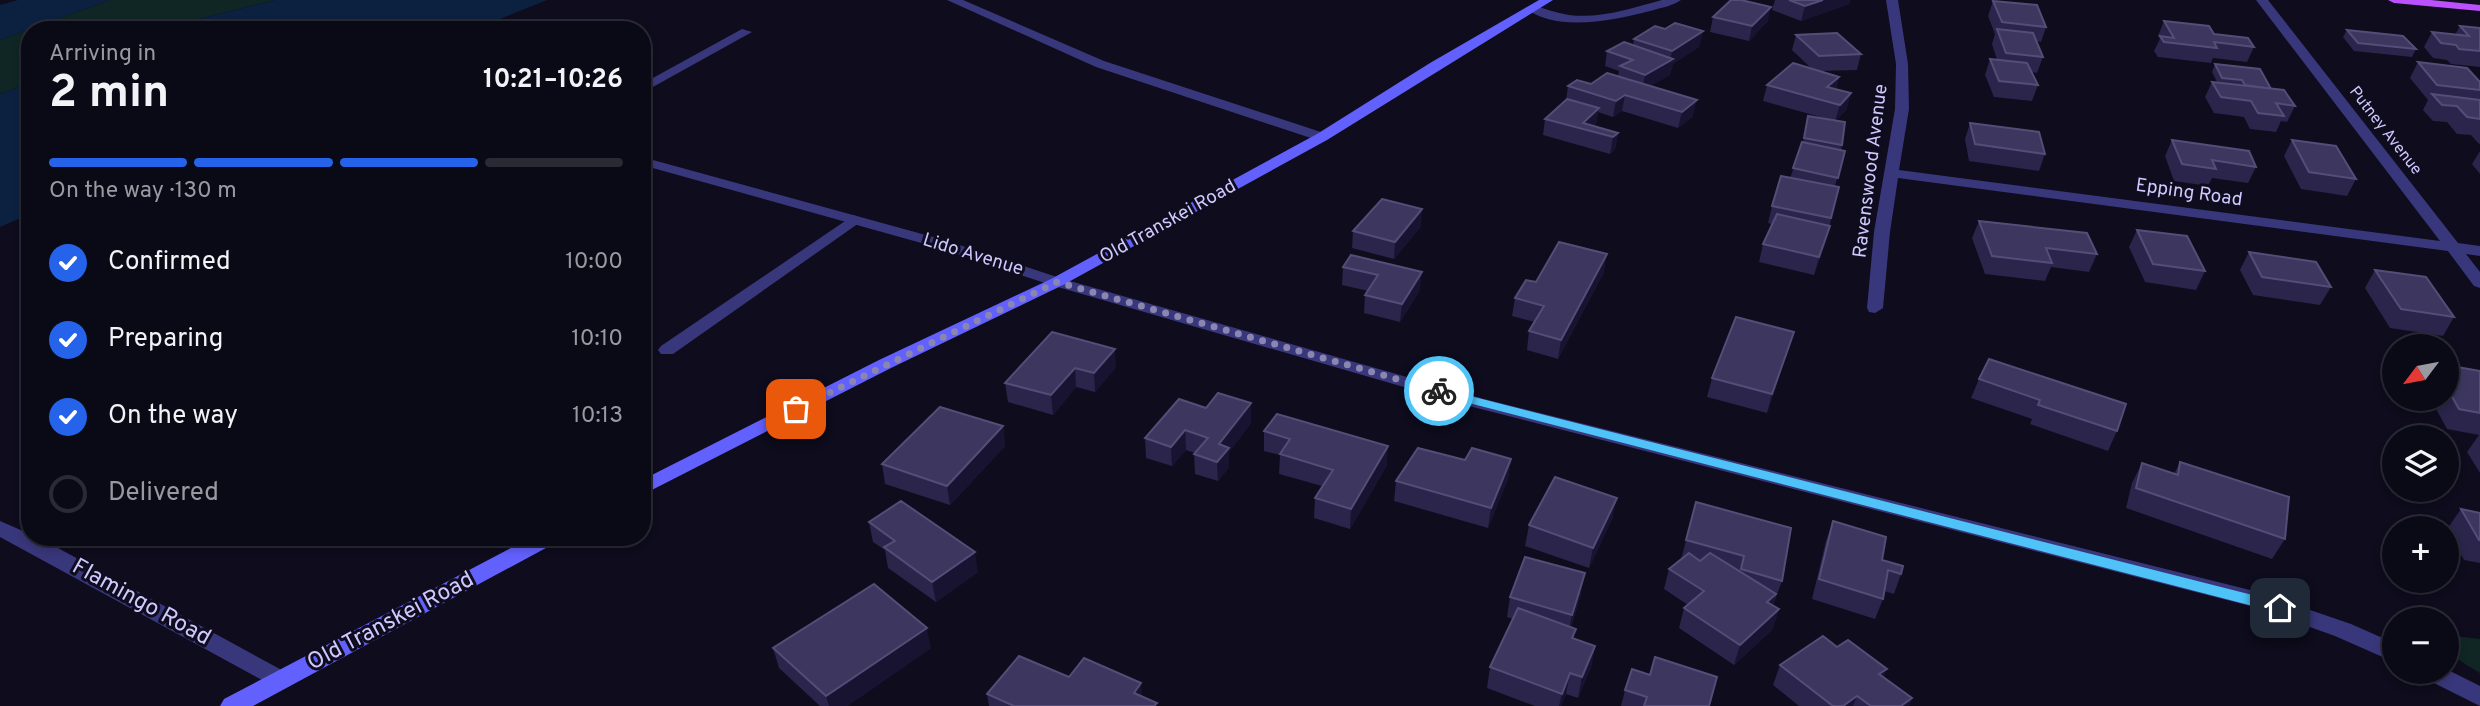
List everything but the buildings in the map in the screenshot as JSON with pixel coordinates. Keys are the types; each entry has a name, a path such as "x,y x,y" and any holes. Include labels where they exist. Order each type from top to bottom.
{"main road":[{"name":"Old Transkei Road","path":"651,483 885,364 1057,282 1322,137 1547,0"},
{"path":"2394,0 2480,8"},
{"name":"Old Transkei Road","path":"232,706 533,546"}],"street":[{"path":"953,0 1100,64 1322,137"},
{"path":"1531,8 1558,18 1595,21 1675,0"},
{"name":"Ravenswood Avenue","path":"1875,308 1882,232 1902,109 1902,64 1892,0"},
{"name":"Putney Avenue","path":"2262,0 2480,283"},
{"path":"651,84 746,32"},
{"name":"Lido Avenue","path":"651,164 1008,264 1057,282 1479,403 2258,600 2343,629 2382,647"},
{"name":"Epping Road","path":"1892,173 2480,251"},
{"path":"667,350 854,220"},
{"name":"Flamingo Road","path":"0,528 21,538"},
{"name":"Flamingo Road","path":"37,546 281,680"},
{"path":"2454,684 2480,698"}],"green space":[{"path":"110,0 275,0 191,21 52,21"},
{"path":"21,32 21,86 0,94 0,40"},
{"path":"2459,637 2480,639 2480,673 2459,659"}],"water":[{"path":"18,0 110,0 52,21 21,21 21,32 0,40 0,5"},
{"path":"275,0 547,0 495,21 191,21"},
{"path":"21,86 21,218 0,227 0,94"}],"way so far":[{"path":"796,409 1057,282 1439,391"}],"route":[{"path":"1439,391 2202,588 2258,600 2280,608"}]}
